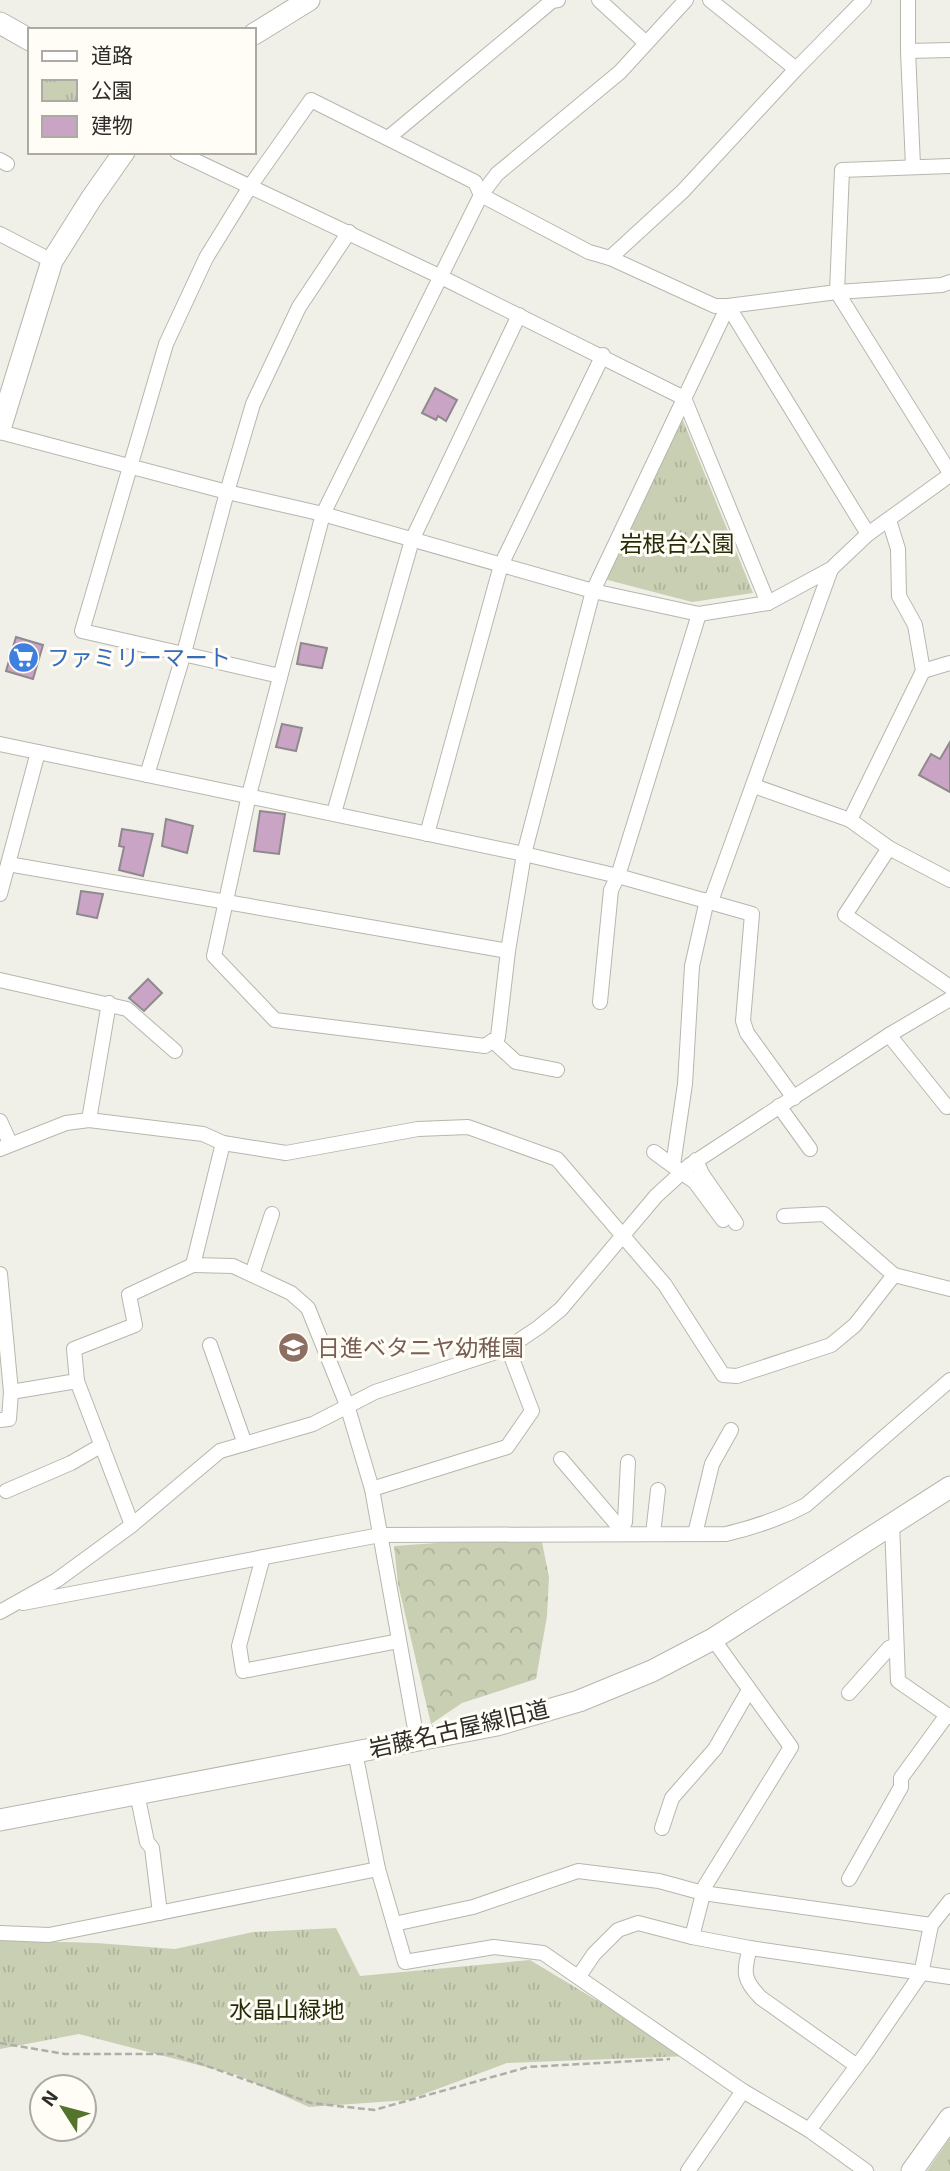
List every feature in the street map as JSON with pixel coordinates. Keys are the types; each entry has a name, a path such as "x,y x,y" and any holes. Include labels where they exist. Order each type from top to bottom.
{"street":[{"path":"256,33 309,0"},
{"path":"388,138 552,1 558,0"},
{"path":"599,0 646,43"},
{"path":"686,0 620,72 497,174 481,195 439,275 323,514 249,795 214,956 275,1020 485,1046 498,1037 508,951 524,854 593,591 728,306"},
{"path":"710,0 796,69"},
{"path":"610,258 683,191 864,0"},
{"path":"908,0 913,166"},
{"path":"0,23 28,39"},
{"path":"908,51 950,50"},
{"path":"280,676 82,631 166,344 206,258 251,185 311,100 475,182 481,195 589,252 610,258 715,306 837,292 948,288"},
{"path":"123,154 52,261 0,430 227,492 323,514 593,591 699,614 768,603 831,569 868,534 950,474 837,292 842,170 950,166"},
{"path":"181,154 439,275 684,398 768,603"},
{"path":"0,160 7,164 0,167"},
{"path":"147,775 253,404 299,307 349,232"},
{"path":"0,234 52,261"},
{"path":"728,306 868,534"},
{"path":"334,813 411,540 519,315"},
{"path":"427,834 501,565 603,355"},
{"path":"850,820 914,695 923,671 915,625 899,596 898,549 889,520"},
{"path":"677,1168 692,965 709,900 754,786 831,569"},
{"path":"600,1002 611,890 618,876 699,614"},
{"path":"923,671 950,663"},
{"path":"0,744 524,854 618,876 752,914 743,1021 747,1033 794,1098"},
{"path":"0,894 38,752"},
{"path":"754,786 850,820 889,848 950,880"},
{"path":"889,848 845,915 950,987"},
{"path":"8,864 508,951"},
{"path":"0,980 127,1009 175,1051"},
{"path":"3,1608 57,1580 132,1525 220,1451 313,1424 375,1392 508,1348 561,1309 677,1168 696,1160 889,1035 950,999"},
{"path":"89,1120 109,1003"},
{"path":"889,1035 947,1107"},
{"path":"493,1041 516,1062 557,1070"},
{"path":"779,1106 810,1149"},
{"path":"0,1121 5,1146 66,1123 89,1120 203,1134 223,1143 286,1153 418,1129 468,1127 556,1159 665,1285 723,1375 737,1376 831,1345 855,1325 894,1275"},
{"path":"192,1265 223,1143"},
{"path":"654,1152 695,1182 730,1222 696,1160"},
{"path":"252,1274 271,1214"},
{"path":"784,1216 824,1214 894,1275 950,1289"},
{"path":"132,1525 77,1381 74,1349 135,1325 129,1295 192,1265 233,1266 291,1293 308,1308 347,1405 372,1489 417,1740"},
{"path":"0,1274 11,1392 9,1419 0,1420"},
{"path":"210,1345 245,1444"},
{"path":"372,1489 507,1447 532,1411 508,1348"},
{"path":"3,1608 380,1535 623,1532 726,1534 755,1527 806,1505 950,1380"},
{"path":"11,1392 77,1381"},
{"path":"695,1534 712,1464 731,1430"},
{"path":"6,1491 71,1463 102,1446"},
{"path":"561,1459 623,1532"},
{"path":"623,1532 628,1462"},
{"name":"岩藤名古屋線旧道","path":"0,1821 497,1725 579,1701 652,1671 713,1639 950,1487"},
{"path":"653,1534 658,1490"},
{"path":"849,1879 901,1787 901,1778 948,1716 898,1681 891,1523"},
{"path":"263,1557 239,1646 243,1671 399,1641"},
{"path":"692,1937 705,1886 791,1747 713,1639"},
{"path":"849,1693 889,1648 896,1645"},
{"path":"662,1828 672,1798 715,1749 749,1690"},
{"path":"355,1752 378,1868 405,1962 494,1947 543,1953 743,2091 809,2130 866,2171"},
{"path":"137,1793 147,1842 152,1848 160,1913"},
{"path":"0,1933 49,1935 378,1868"},
{"path":"394,1924 473,1907 578,1871 659,1881 703,1893 931,1925"},
{"path":"809,2130 921,1974 931,1925 950,1901"},
{"path":"579,1976 618,1930 638,1923 750,1948 950,1977"},
{"path":"750,1948 744,1967 748,1986 857,2066"},
{"path":"688,2171 743,2091"},
{"path":"912,2171 950,2118"}],"path":[{"path":"0,2043 65,2054 173,2054 311,2103 374,2110 528,2067 696,2058"}],"green space":[{"name":"岩根台公園","path":"680,413 753,593 692,602 604,579"},
{"path":"478,1540 542,1542 549,1577 547,1616 536,1679 462,1703 431,1724 398,1584 394,1546"},
{"name":"水晶山緑地","path":"336,1928 360,1976 530,1960 689,2056 507,2063 408,2100 309,2107 237,2075 79,2034 0,2049 0,1940 175,1949 253,1932"},
{"path":"950,2138 950,2171 927,2171"}],"building":[{"path":"435,388 457,400 446,421 438,416 436,420 422,413"},
{"name":"ファミリーマート","path":"16,637 43,645 33,679 6,671"},
{"path":"301,643 327,648 322,668 297,664"},
{"path":"282,724 302,728 296,751 276,747"},
{"path":"950,742 950,792 919,775 931,754 940,759"},
{"path":"260,811 285,814 279,854 254,851"},
{"path":"166,819 193,826 187,853 162,846"},
{"path":"122,829 153,834 143,876 119,870 124,847 119,846"},
{"path":"81,891 103,894 97,918 77,914"},
{"path":"148,979 162,993 144,1011 129,998"}],"place":[{"name":"ファミリーマート","path":"24,658"},
{"name":"日進ベタニヤ幼稚園","path":"294,1348"}]}
